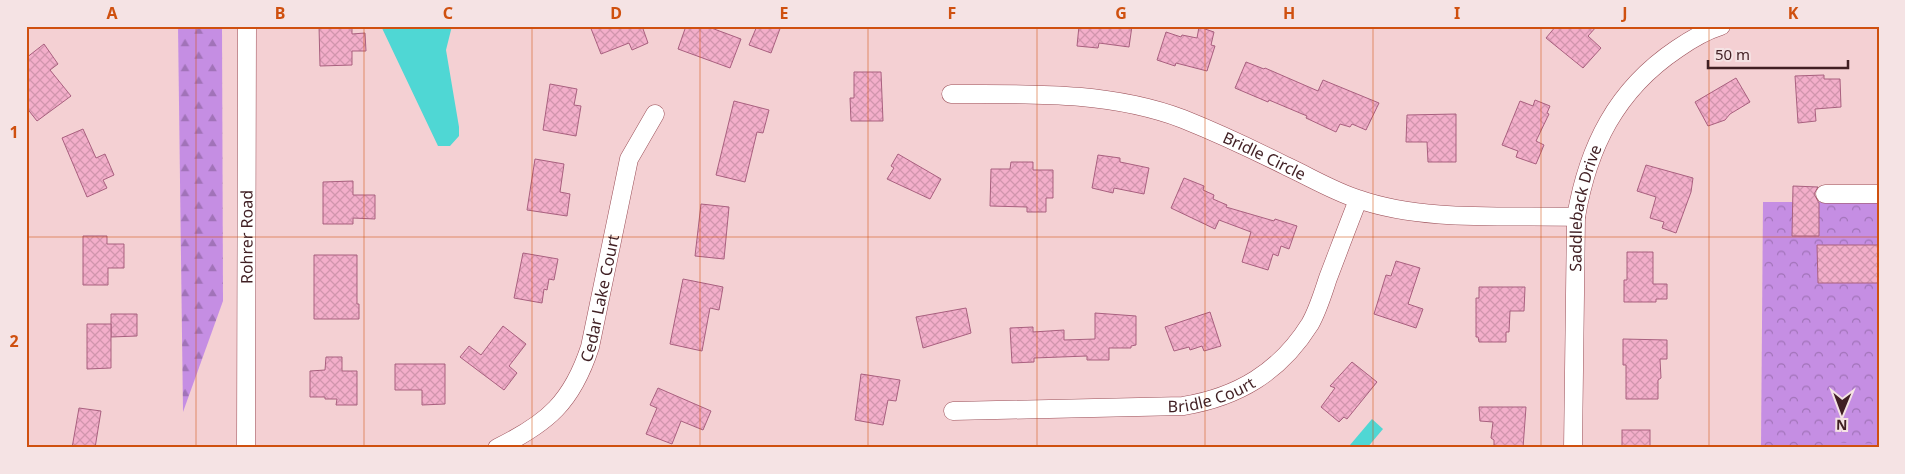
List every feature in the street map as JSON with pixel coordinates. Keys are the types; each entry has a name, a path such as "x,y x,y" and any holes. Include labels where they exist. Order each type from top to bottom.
{"street":[{"name":"Rohrer Road","path":"246,448 247,26"},
{"name":"Saddleback Drive","path":"1573,448 1576,217 1580,191 1592,152 1617,105 1636,83 1659,61 1688,42 1721,26"},
{"name":"Bridle Circle","path":"952,94 1078,96 1112,100 1149,108 1182,119 1358,200 1421,212 1576,217"},
{"name":"Cedar Lake Court","path":"497,448 520,437 561,406 583,370 590,347 629,160 655,114"},
{"path":"1825,194 1879,194"},
{"name":"Bridle Court","path":"953,411 1183,406 1207,402 1237,391 1260,378 1279,363 1310,323 1358,200"}],"green space":[{"path":"178,26 222,26 223,301 183,412"},
{"path":"1763,202 1879,202 1879,448 1761,448"},
{"path":"1825,442 1879,444 1879,448 1820,448"}],"water":[{"path":"381,26 452,26 446,50 459,136 450,146 438,146"},
{"path":"1372,419 1383,429 1367,448 1353,448 1350,445"}],"building":[{"path":"319,26 352,26 352,34 365,33 366,51 352,51 352,65 320,66"},
{"path":"590,26 642,26 648,43 632,50 629,43 601,54"},
{"path":"686,26 706,26 741,39 730,68 678,49"},
{"path":"757,26 781,26 771,53 749,45"},
{"path":"1079,26 1132,26 1129,47 1099,43 1098,48 1077,46"},
{"path":"1556,26 1597,26 1588,36 1601,48 1583,68 1546,38"},
{"path":"1199,27 1214,32 1211,45 1215,46 1207,71 1176,63 1175,66 1157,60 1166,32 1181,37 1182,35 1197,38"},
{"path":"44,44 58,64 50,70 71,96 37,121 26,107 26,58"},
{"path":"1246,62 1265,68 1318,91 1323,80 1379,103 1366,130 1352,124 1350,127 1340,124 1336,132 1306,118 1307,116 1235,88"},
{"path":"854,72 881,72 883,121 851,121 850,98 854,98"},
{"path":"1824,75 1824,79 1840,79 1841,107 1815,109 1816,121 1798,123 1795,76"},
{"path":"1736,78 1750,102 1730,114 1725,120 1708,126 1695,102"},
{"path":"550,84 577,89 574,105 581,106 576,136 543,130"},
{"path":"1535,100 1550,106 1547,113 1549,114 1536,141 1544,145 1536,164 1516,157 1518,151 1502,145 1520,101 1533,106"},
{"path":"734,101 769,110 763,133 757,132 745,182 716,175"},
{"path":"1456,114 1456,162 1428,162 1427,142 1406,142 1407,115"},
{"path":"83,129 96,158 105,154 114,175 103,180 107,188 87,197 62,138"},
{"path":"898,154 941,179 930,199 887,179 894,168 891,166"},
{"path":"1098,155 1120,158 1120,162 1149,168 1144,194 1114,188 1113,193 1092,188"},
{"path":"535,159 564,164 560,192 570,194 567,216 527,210"},
{"path":"1011,162 1033,162 1033,170 1053,170 1053,198 1046,198 1046,212 1027,212 1027,207 990,206 991,169 1010,169"},
{"path":"1646,165 1693,178 1691,192 1676,233 1662,228 1664,222 1650,218 1656,197 1637,191"},
{"path":"1184,178 1204,186 1203,190 1214,195 1213,199 1227,205 1226,207 1297,226 1289,249 1281,246 1278,256 1273,254 1268,270 1242,262 1251,232 1219,220 1215,229 1171,208"},
{"path":"353,181 353,195 375,195 375,219 353,218 353,224 323,224 323,182"},
{"path":"1793,186 1818,187 1814,194 1819,203 1819,236 1792,236"},
{"path":"701,204 729,207 724,259 695,256"},
{"path":"83,236 107,236 107,244 124,244 124,268 108,268 108,285 83,285"},
{"path":"1817,245 1879,245 1879,283 1818,283"},
{"path":"1627,252 1653,252 1653,284 1667,284 1667,299 1656,299 1656,302 1624,302 1624,280 1627,280"},
{"path":"523,253 558,259 554,280 549,279 547,290 544,289 542,303 514,298"},
{"path":"314,255 357,255 357,304 359,304 359,319 314,319"},
{"path":"1396,261 1420,268 1408,304 1423,309 1416,328 1374,314 1386,275 1391,276"},
{"path":"683,279 723,287 719,310 710,308 702,351 670,344"},
{"path":"1479,287 1525,287 1524,311 1510,311 1509,332 1506,332 1506,342 1479,342 1478,337 1476,337 1476,298 1479,298"},
{"path":"966,308 971,333 923,348 916,317"},
{"path":"1210,312 1221,346 1204,351 1202,346 1190,350 1189,347 1174,351 1165,327"},
{"path":"1095,313 1136,316 1136,345 1131,346 1131,348 1109,348 1109,360 1087,360 1087,356 1034,358 1034,362 1012,363 1010,328 1033,327 1033,332 1064,330 1064,340 1095,339"},
{"path":"111,314 137,314 137,336 111,337"},
{"path":"87,324 111,324 111,368 87,369"},
{"path":"503,326 526,344 509,366 517,373 504,390 460,357 469,346 481,355"},
{"path":"1623,339 1667,340 1667,359 1660,359 1661,378 1658,380 1658,399 1626,399 1626,365 1623,365"},
{"path":"326,357 342,357 342,371 357,371 357,405 336,405 337,399 310,397 310,371 325,370"},
{"path":"1352,362 1377,382 1347,419 1344,417 1339,422 1321,407 1335,388 1330,386"},
{"path":"395,364 445,364 445,404 422,405 422,390 395,390"},
{"path":"861,374 900,380 896,401 888,400 883,425 855,420"},
{"path":"658,388 711,411 703,430 681,421 672,444 646,434 657,408 650,405"},
{"path":"1479,407 1526,407 1523,448 1494,448 1494,440 1491,438 1493,422 1480,421"},
{"path":"79,408 101,411 95,448 72,448"},
{"path":"1622,430 1650,430 1650,448 1622,448"}]}
